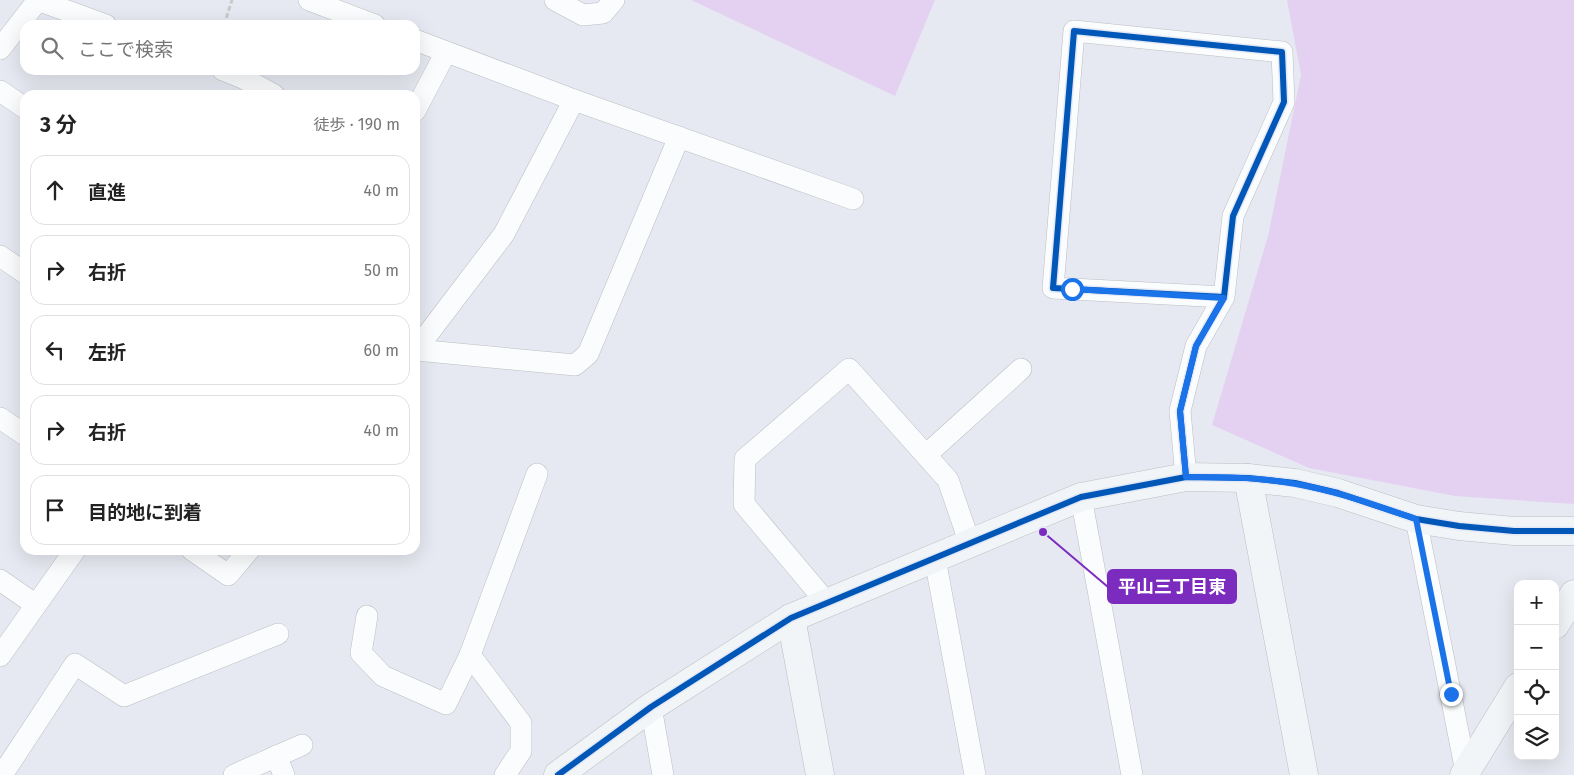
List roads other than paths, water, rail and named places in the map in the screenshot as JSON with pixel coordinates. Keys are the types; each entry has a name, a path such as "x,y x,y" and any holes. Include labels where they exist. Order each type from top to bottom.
{"street":[{"path":"22,20 37,0 92,20"},
{"path":"309,0 362,20"},
{"path":"555,0 583,16 602,13 614,0"},
{"path":"0,49 20,23"},
{"path":"1186,477 1180,411 1196,346 1224,298 1233,216 1284,102 1282,52 1074,31 1053,288 1224,298"},
{"path":"420,42 574,100 853,199"},
{"path":"420,101 446,52"},
{"path":"236,75 265,90"},
{"path":"0,91 20,105"},
{"path":"420,346 504,234 574,100"},
{"path":"420,351 575,365 588,354 679,137"},
{"path":"0,256 20,270"},
{"path":"827,603 744,504 745,458 850,369 948,480 970,544"},
{"path":"926,455 1021,369"},
{"path":"0,418 20,432"},
{"path":"367,616 360,653 383,676 446,704 470,655 537,474"},
{"path":"558,775 651,707 790,618 1081,497 1186,477 1248,478 1295,484 1338,493 1416,519 1459,526 1514,531 1574,531"},
{"path":"1248,478 1304,775"},
{"path":"1081,497 1132,775"},
{"path":"1416,519 1465,773"},
{"path":"0,656 71,555"},
{"path":"199,555 228,575 245,555"},
{"path":"935,558 975,775"},
{"path":"0,580 36,605"},
{"path":"1559,618 1574,594"},
{"path":"790,618 820,775"},
{"path":"7,773 76,664 124,696 278,634"},
{"path":"470,655 521,723 521,751 505,775"},
{"path":"1465,773 1514,693"},
{"path":"651,707 663,775"},
{"path":"234,775 280,766 302,745"}],"place":[{"name":"平山三丁目東","path":"1043,532"}]}
